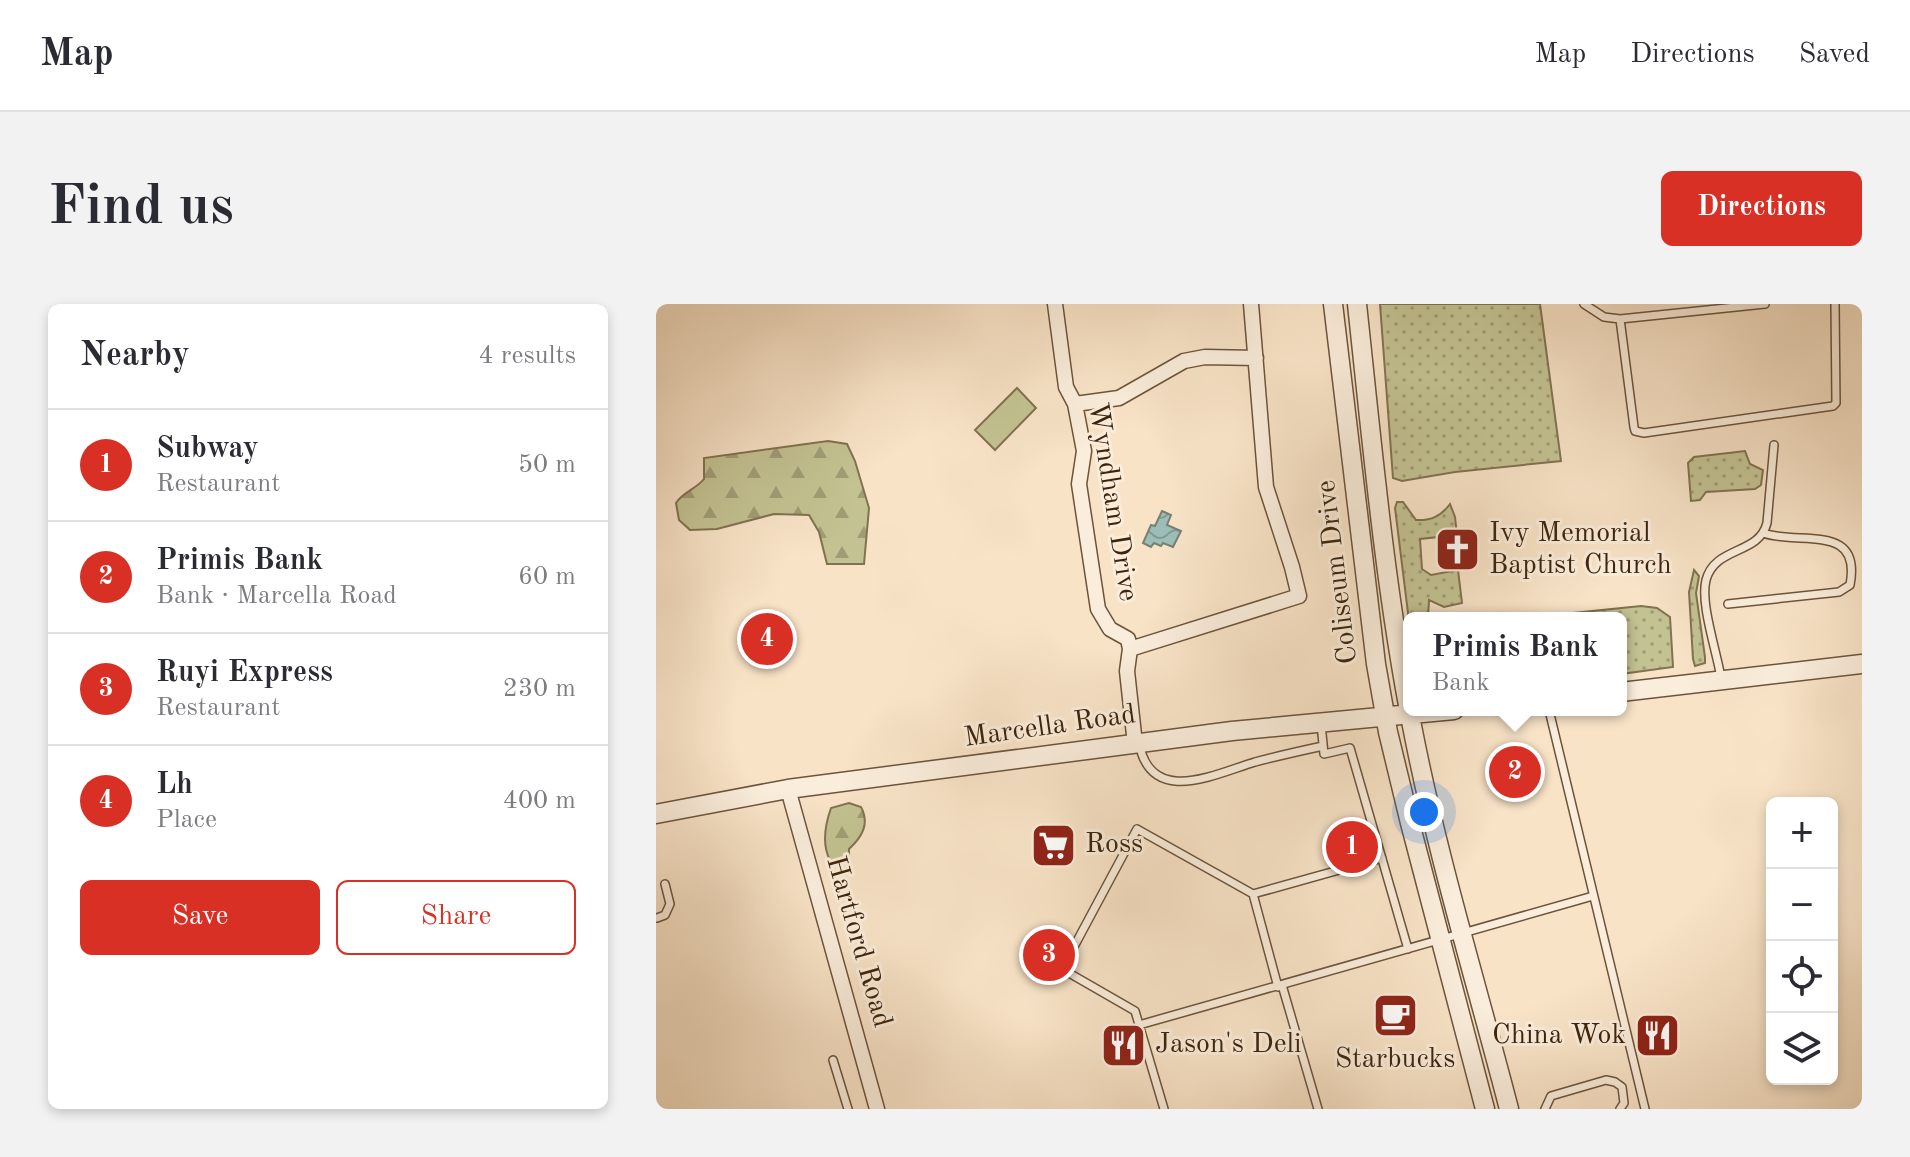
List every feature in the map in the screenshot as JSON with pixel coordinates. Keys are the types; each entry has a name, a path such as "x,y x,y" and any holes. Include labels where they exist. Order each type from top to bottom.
{"street":[{"name":"Wyndham Drive","path":"1055,304 1066,387 1075,404 1084,451 1079,484 1098,609 1110,629 1128,639 1130,649"},
{"path":"1137,743 1127,671 1130,649 1299,596 1266,487 1251,304"},
{"name":"Coliseum Drive","path":"1333,304 1385,716 1399,781 1485,1109"},
{"name":"Coliseum Drive","path":"1357,304 1391,595 1403,670"},
{"path":"1075,404 1119,398 1184,361 1205,357 1256,358"},
{"path":"1627,691 1862,664"},
{"name":"Marcella Road","path":"656,814 788,789 1137,743 1403,715"},
{"name":"Coliseum Drive","path":"1410,716 1436,832 1509,1109"},
{"name":"Hartford Road","path":"788,789 877,1109"}],"lane":[{"path":"1584,304 1604,317 1620,319 1765,304"},
{"path":"1620,319 1634,427 1635,431 1644,433 1833,406 1836,403 1835,304"},
{"path":"1722,680 1708,612 1707,576 1719,560 1750,546 1763,533 1767,523 1774,445"},
{"path":"1728,604 1839,592 1850,585 1850,557 1840,543 1781,538 1763,533"},
{"path":"1550,716 1645,1109"},
{"path":"1321,721 1324,754 1350,748 1408,949"},
{"path":"1137,743 1147,766 1156,775 1173,782 1191,782 1323,746"},
{"path":"1164,1109 1135,1011 1062,969 1137,829 1253,894 1318,1109"},
{"path":"1253,894 1382,858"},
{"path":"657,918 665,915 670,904 665,884"},
{"path":"1139,1025 1593,896"},
{"path":"833,1060 848,1109"},
{"path":"1545,1109 1551,1096 1606,1080 1622,1087 1624,1097 1620,1109"}],"green space":[{"path":"1380,304 1540,304 1561,461 1402,481 1393,478"},
{"path":"1017,388 1036,408 995,450 975,430"},
{"path":"828,441 847,444 869,508 864,564 827,564 819,532 809,515 774,514 717,529 690,530 679,520 676,503 704,479 704,458"},
{"path":"1745,451 1750,464 1763,470 1761,485 1755,489 1706,492 1700,500 1691,501 1688,463 1694,457"},
{"path":"1397,502 1403,502 1416,520 1426,520 1443,512 1450,504 1457,535 1420,539 1422,569 1431,575 1458,570 1462,603 1444,607 1429,600 1428,612 1408,612 1395,508"},
{"path":"1694,570 1699,576 1696,593 1705,657 1705,663 1695,666 1689,592"},
{"path":"1641,606 1657,608 1670,617 1673,667 1627,673 1627,612 1583,612"},
{"path":"849,803 861,807 865,825 858,840 849,849 849,858 840,864 830,860 825,841 826,828 831,808"}],"water":[{"path":"1162,511 1171,515 1167,525 1181,531 1173,547 1154,543 1151,547 1143,543"}],"place":[{"name":"Ivy Memorial Baptist Church","path":"1458,550"},
{"name":"Lh","path":"767,639"},
{"name":"Primis Bank","path":"1515,772"},
{"name":"Ross","path":"1054,845"},
{"name":"Subway","path":"1352,847"},
{"name":"Ruyi Express","path":"1049,955"},
{"name":"Starbucks","path":"1395,1016"},
{"name":"China Wok","path":"1657,1036"},
{"name":"Jason's Deli","path":"1124,1045"}]}
